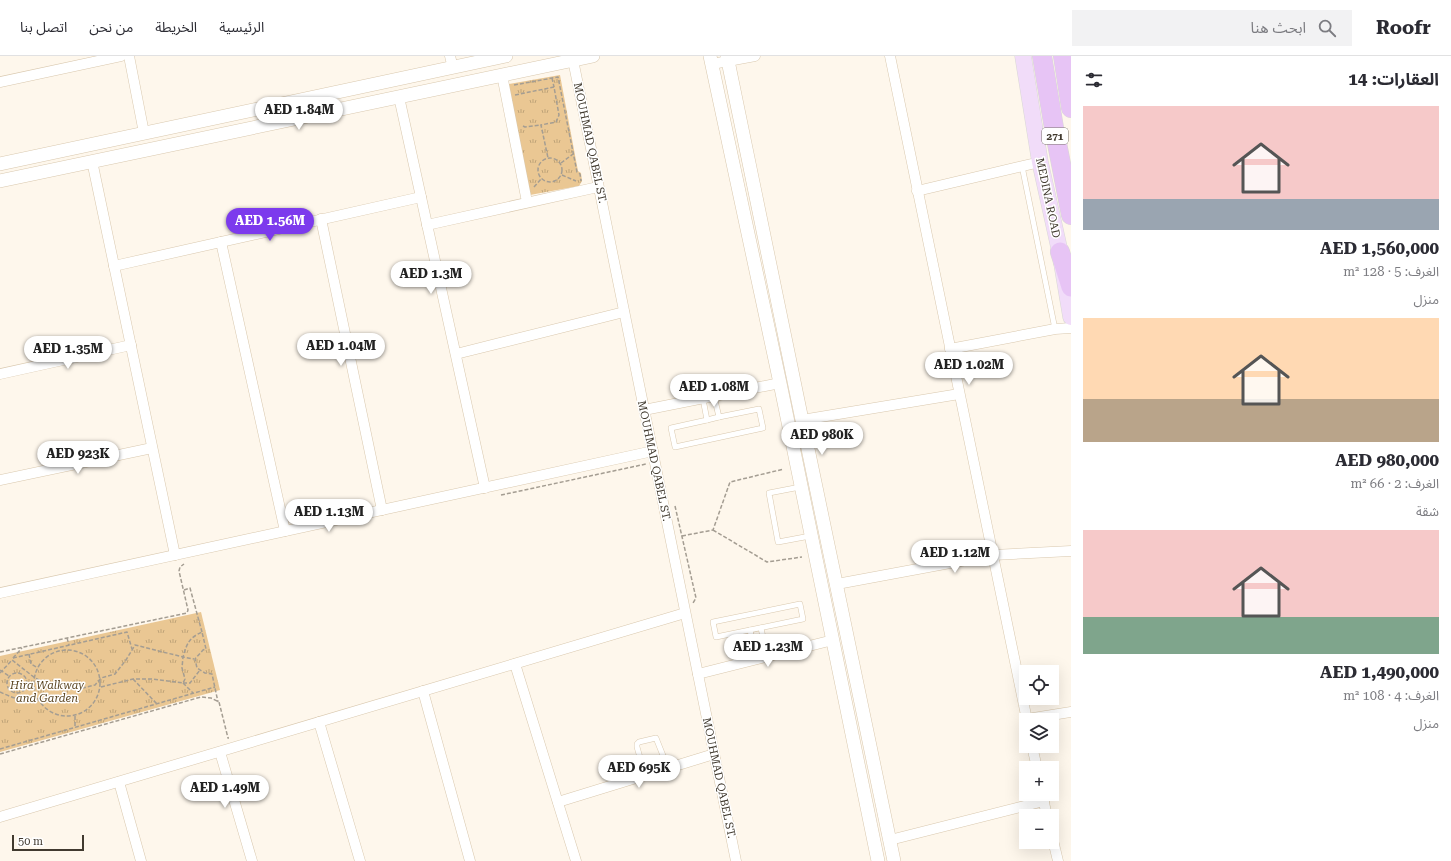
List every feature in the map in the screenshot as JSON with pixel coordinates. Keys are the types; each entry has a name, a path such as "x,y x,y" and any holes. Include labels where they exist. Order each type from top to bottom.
{"highway":[{"name":"271","path":"1042,56 1071,215"},
{"path":"1063,56 1071,108"},
{"path":"1060,252 1071,287"}],"main road":[{"name":"MEDINA ROAD","path":"1023,56 1040,162 1060,252 1071,317"}],"street":[{"path":"0,82 121,56"},
{"path":"129,56 144,133"},
{"path":"0,164 144,133 452,62 506,56"},
{"path":"0,181 593,56"},
{"path":"755,56 711,60 780,383 878,861"},
{"path":"890,56 1026,713"},
{"path":"728,59 894,861"},
{"name":"MOUHMAD QABEL ST.","path":"573,60 652,452 687,610 698,674 736,861"},
{"path":"502,75 527,202"},
{"path":"399,97 485,488"},
{"path":"92,161 175,555"},
{"path":"917,191 1022,165 1040,162"},
{"path":"427,225 598,186"},
{"path":"114,266 421,197"},
{"path":"321,219 382,510"},
{"path":"221,242 285,531"},
{"path":"456,354 624,312"},
{"path":"950,349 1055,329 1071,328"},
{"path":"0,374 131,345"},
{"path":"644,410 780,383"},
{"path":"802,420 959,394"},
{"path":"0,480 152,448"},
{"path":"0,592 652,452"},
{"path":"837,584 993,555 1071,552"},
{"path":"0,818 515,664 687,610"},
{"path":"698,674 833,640"},
{"path":"515,664 576,861"},
{"path":"423,691 470,861"},
{"path":"1059,714 1071,712"},
{"path":"319,722 360,861"},
{"path":"854,743 869,739"},
{"path":"220,752 252,861"},
{"path":"558,802 714,754"},
{"path":"119,782 141,861"},
{"path":"890,840 1032,801"},
{"path":"1055,849 1058,861"}],"lane":[{"path":"1022,165 1055,329"},
{"path":"714,396 719,417"},
{"path":"702,399 707,420"},
{"path":"758,409 763,428 675,446 671,428 707,420 758,409"},
{"path":"801,487 769,493 778,542 811,536"},
{"path":"800,604 803,619 750,630 716,637 713,622 800,604"},
{"path":"761,628 764,642 773,656"},
{"path":"750,630 754,660"},
{"path":"645,775 637,747 639,742 656,738 668,768"}],"path":[{"path":"510,86 558,77 577,172 580,174 580,183 562,175"},
{"path":"519,123 525,127 556,122 559,115 552,78"},
{"path":"514,95 554,88"},
{"path":"559,115 565,114"},
{"path":"541,124 548,158"},
{"path":"560,163 573,154"},
{"path":"544,159 556,159 560,163 563,168 562,175 556,181 545,181 542,179 538,172 539,164 544,159"},
{"path":"533,188 542,179"},
{"path":"713,530 730,482 784,469"},
{"path":"675,506 696,598 687,610"},
{"path":"682,536 713,530 767,562 802,557"},
{"path":"0,652 186,613 188,610 179,571 180,567 184,564"},
{"path":"183,590 190,588 206,649 203,650 195,659"},
{"path":"13,659 28,654 127,632 132,650"},
{"path":"183,683 185,679 182,668 183,656 188,642 193,636 202,632"},
{"path":"68,638 69,645"},
{"path":"13,659 35,678 49,685 74,689 95,685 101,678 115,674 135,645 195,659"},
{"path":"9,676 0,671 22,648"},
{"path":"70,650 81,653 90,659 97,668 101,678 101,687 97,700 90,708 81,714 70,717 59,716 49,712 41,704 34,687 35,678 41,663 49,655 59,651 70,650"},
{"path":"28,654 31,664 38,668"},
{"path":"195,659 197,668 205,673 212,674 228,738 236,736"},
{"path":"101,687 133,679 152,679 190,683 200,670"},
{"path":"15,673 22,674 27,679 27,686 25,689 20,693 10,691 6,682 9,676 15,673"},
{"path":"133,679 157,704"},
{"path":"183,683 194,693"},
{"path":"27,686 34,687"},
{"path":"0,749 215,687"},
{"path":"0,692 7,696 22,700 39,700"},
{"path":"0,754 201,697 211,698 218,702"},
{"path":"75,716 75,727"}],"green space":[{"path":"560,75 578,171 581,173 582,181 579,186 530,195 506,88 509,84"},
{"name":"Hira Walkway and Garden","path":"201,612 220,690 0,752 0,656"}]}
